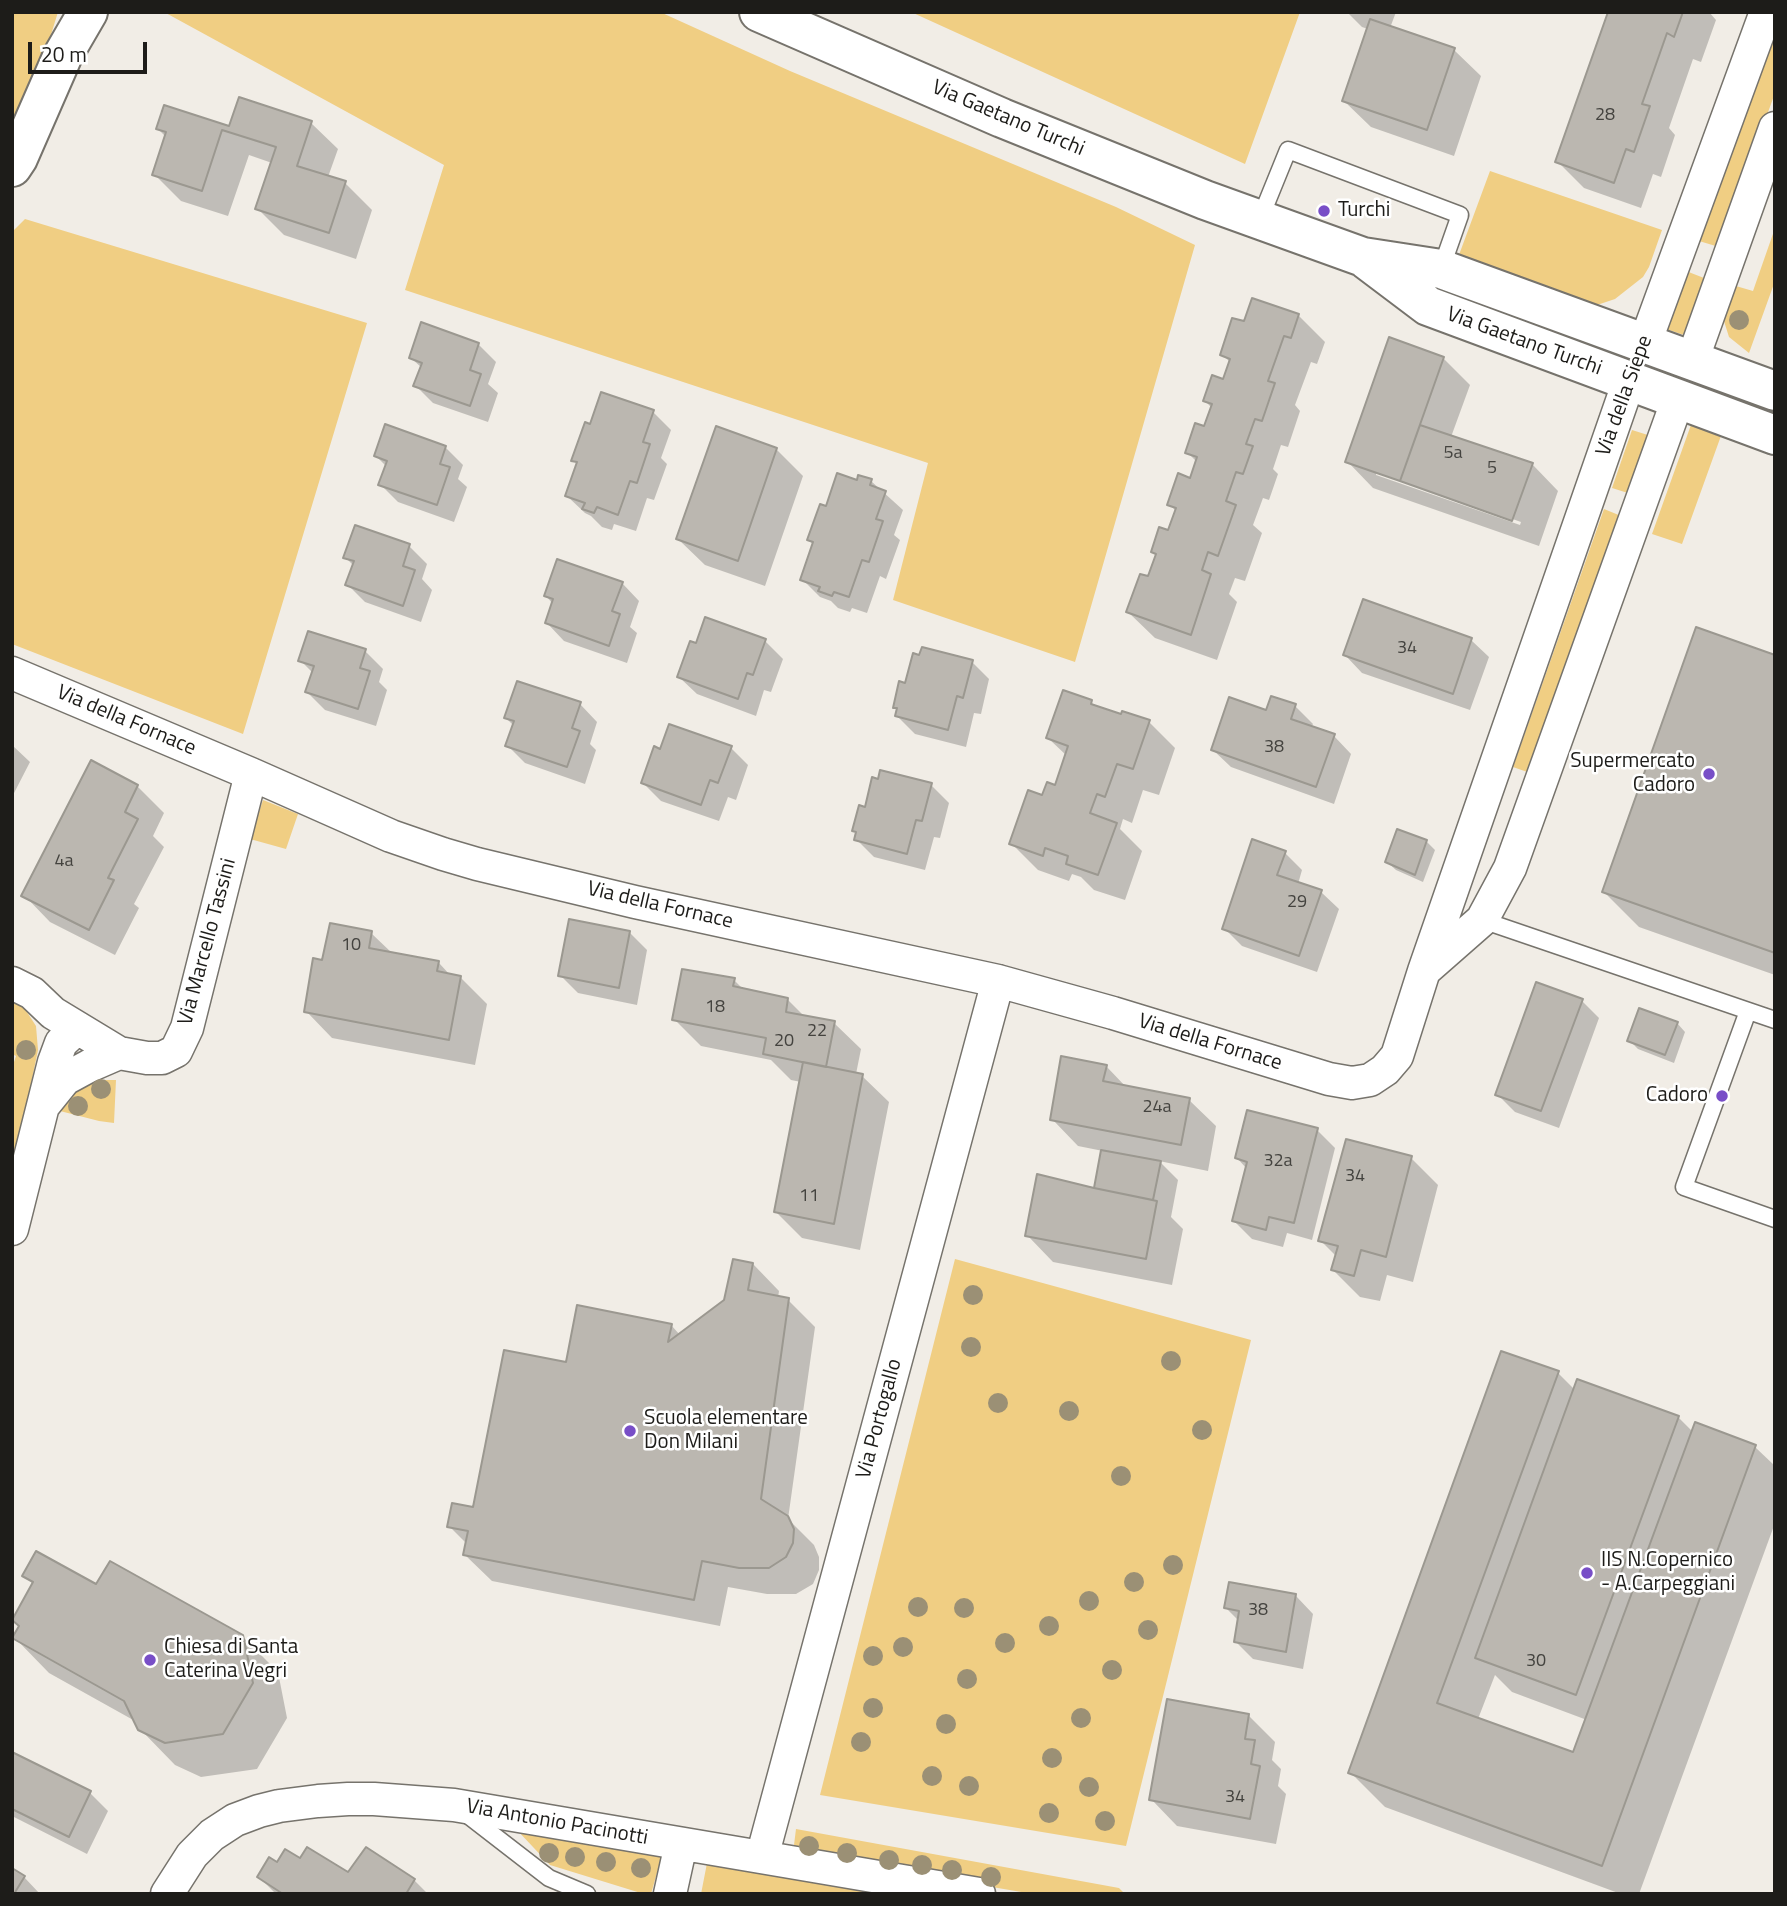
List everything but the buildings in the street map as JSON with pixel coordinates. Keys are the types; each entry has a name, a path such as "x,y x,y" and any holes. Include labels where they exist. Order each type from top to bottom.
{"street":[{"path":"63,55 74,12"},
{"path":"12,167 63,55 88,12"},
{"name":"Via Gaetano Turchi","path":"759,12 1002,118 1205,200 1363,257 1441,269 1775,391"},
{"name":"Via della Siepe","path":"1329,1079 1352,1083 1370,1080 1385,1070 1396,1056 1629,381 1768,20"},
{"path":"1424,971 1482,920 1510,868 1775,128"},
{"name":"Via Gaetano Turchi","path":"1363,257 1428,306 1775,435"},
{"path":"1428,306 1441,269"},
{"name":"Via della Fornace","path":"12,673 391,836 477,864 999,981 1329,1079"},
{"path":"1493,773 1538,789"},
{"name":"Via Marcello Tassini","path":"12,983 32,993 53,1013 119,1054 162,1058 176,1051 187,1028 251,774"},
{"path":"1465,852 1510,868"},
{"name":"Via Portogallo","path":"762,1857 999,981"},
{"path":"12,1229 17,1193 54,1062 61,1043 77,1028"},
{"name":"Via Marcello Tassini","path":"44,1105 65,1079 119,1054"},
{"name":"Via Antonio Pacinotti","path":"167,1894 192,1855 212,1835 235,1820 259,1811 318,1801 374,1799 454,1805 979,1894"},
{"path":"670,1894 681,1844"}],"lane":[{"path":"1260,219 1287,150 1460,215 1441,269"},
{"path":"1482,920 1775,1020"},
{"path":"1748,1011 1684,1187 1775,1219"},
{"path":"454,1805 549,1878 587,1894"}],"shaded area":[{"path":"12,12 58,12 41,67 12,130"},
{"path":"164,12 660,12 790,71 1116,207 1195,245 1075,662 893,600 928,463 405,290 444,165"},
{"path":"911,12 1300,12 1245,164"},
{"path":"1772,39 1775,41 1775,93 1719,247 1699,241"},
{"path":"1490,171 1662,230 1643,277 1615,299 1600,304 1586,304 1456,263"},
{"path":"25,219 367,323 243,734 12,644 12,232"},
{"path":"1775,228 1775,281 1749,353 1729,337 1723,318 1729,284 1753,291"},
{"path":"1686,271 1704,278 1684,335 1666,329"},
{"path":"1692,422 1722,433 1682,544 1652,534"},
{"path":"1632,430 1651,436 1631,494 1612,488"},
{"path":"1604,509 1626,518 1533,774 1513,767"},
{"path":"263,800 298,814 286,849 250,839"},
{"path":"12,1000 25,1009 36,1026 38,1050 15,1162 12,1165 12,1068 16,1056 12,1054"},
{"path":"91,1080 116,1080 114,1123 60,1111 75,1091"},
{"path":"955,1259 1251,1340 1126,1846 820,1795"},
{"path":"516,1829 662,1855 651,1894 550,1865"},
{"path":"796,1829 1119,1888 1125,1894 1033,1894 793,1853"},
{"path":"708,1858 890,1894 701,1894"}],"place":[{"name":"Turchi","path":"1324,211"},
{"name":"Supermercato Cadoro","path":"1709,774"},
{"name":"Cadoro","path":"1722,1096"},
{"name":"Scuola elementare Don Milani","path":"630,1431"},
{"name":"IIS N.Copernico - A.Carpeggiani","path":"1587,1573"},
{"name":"Chiesa di Santa Caterina Vegri","path":"150,1660"}]}
